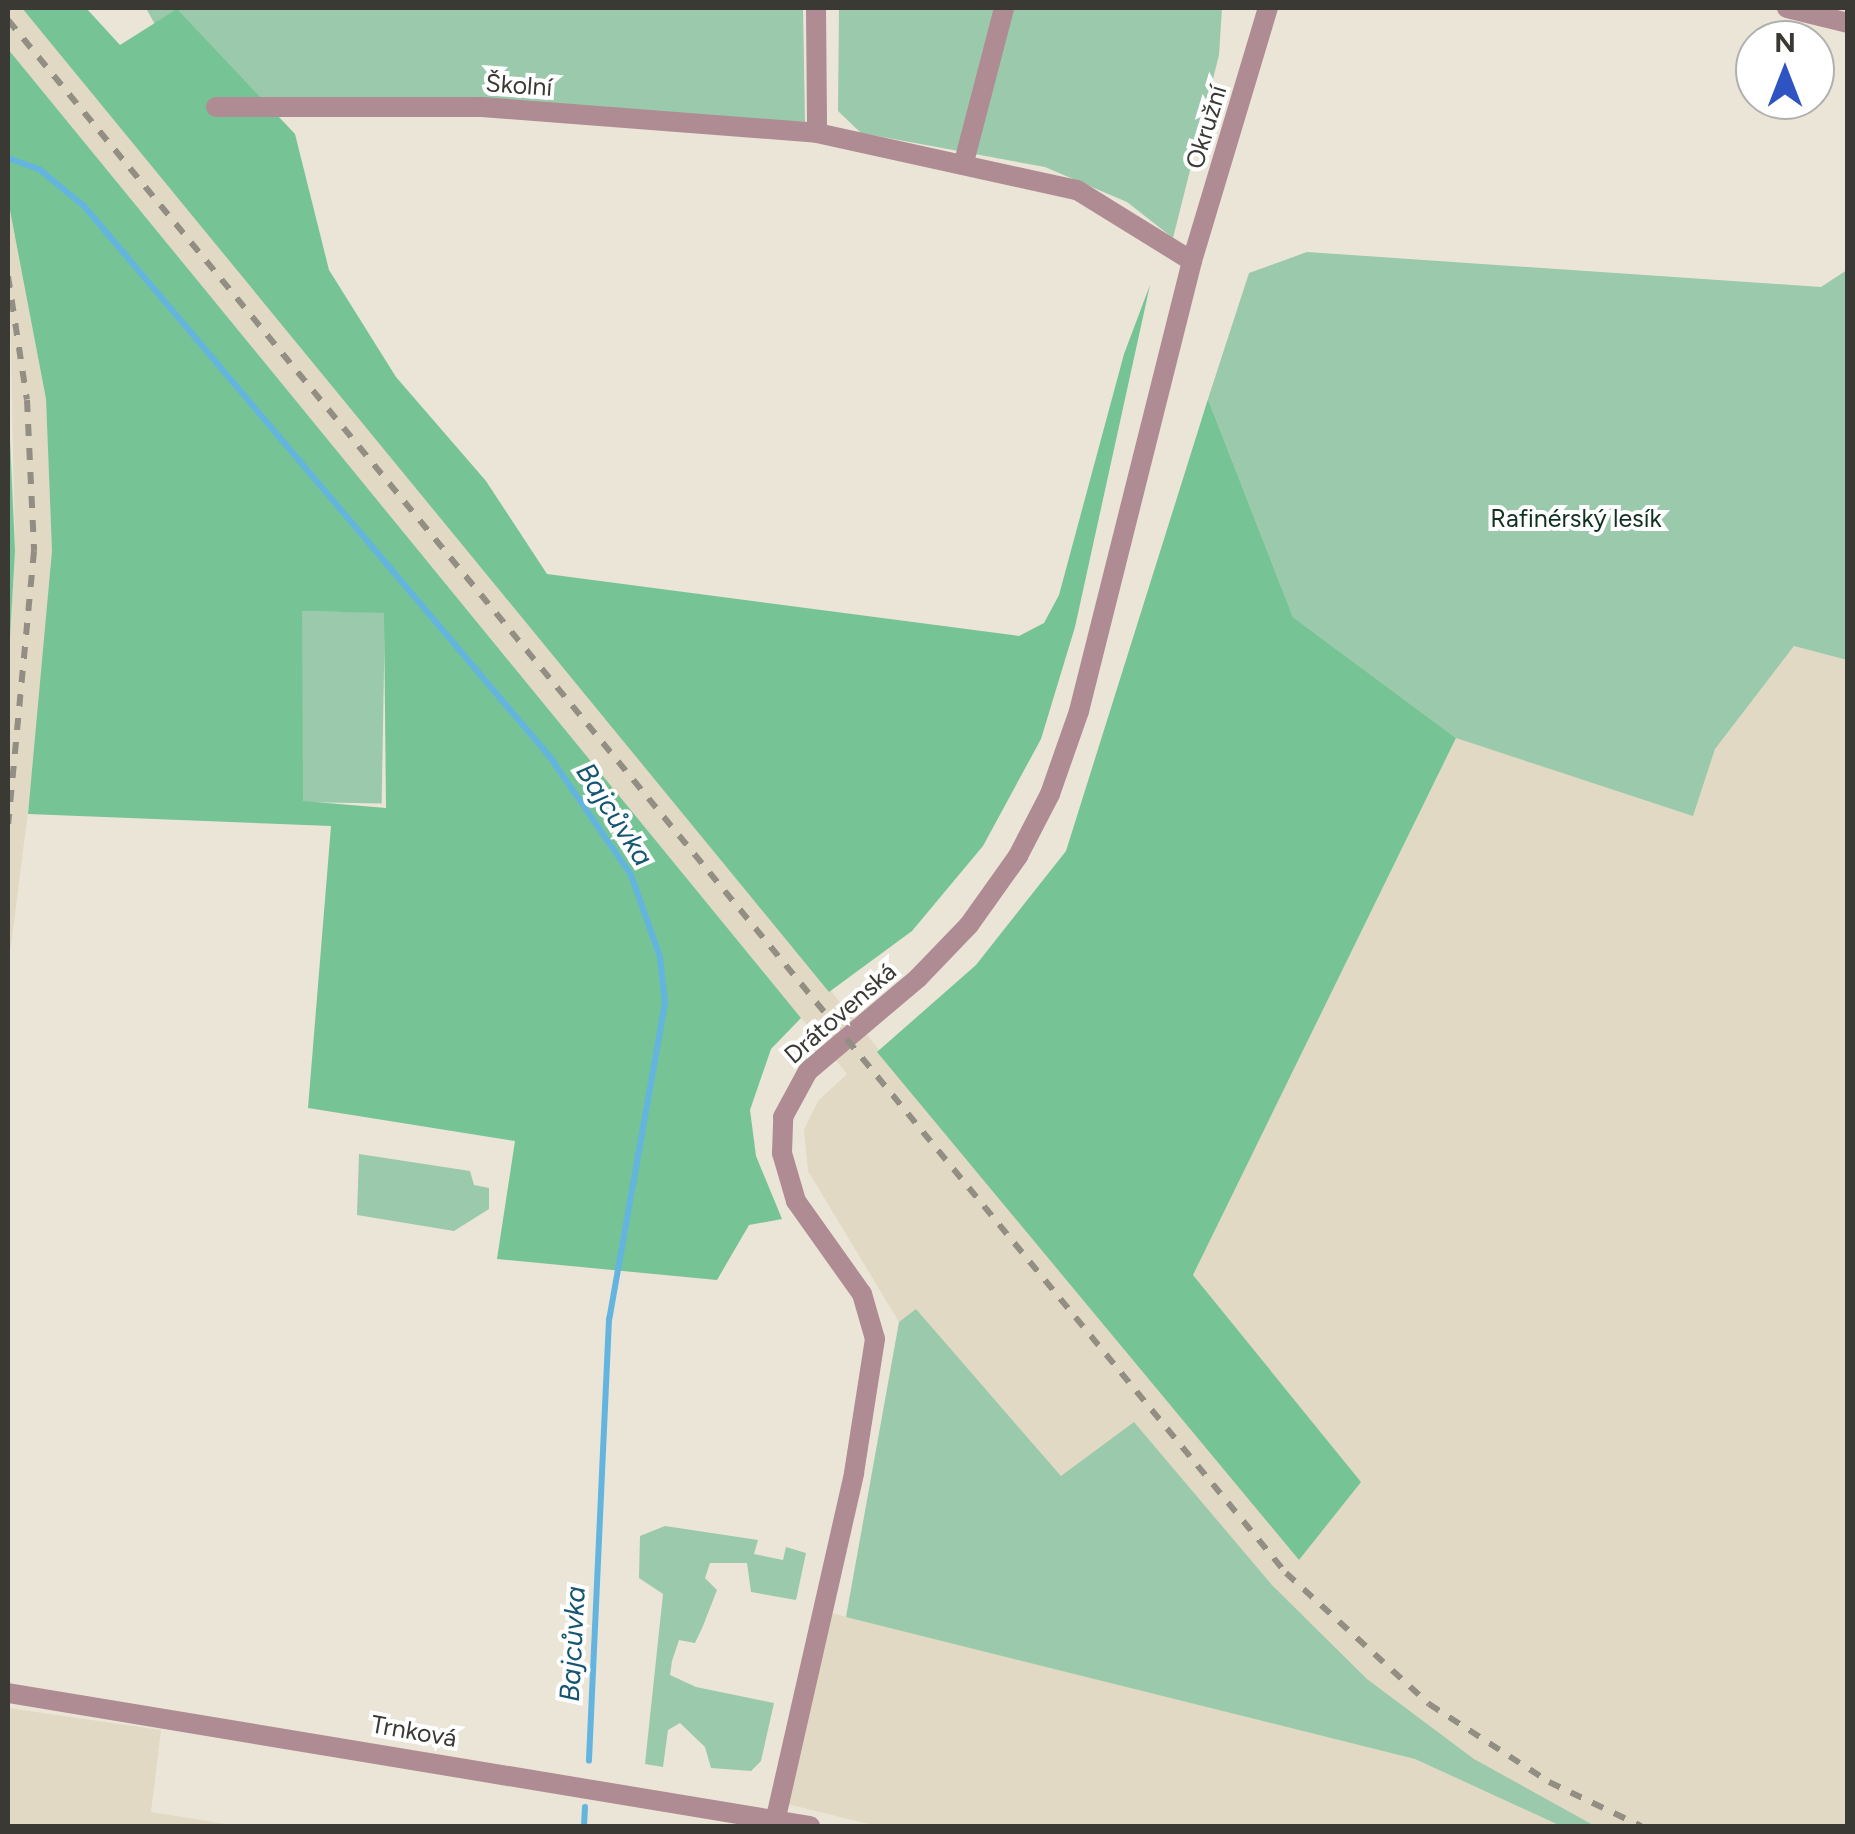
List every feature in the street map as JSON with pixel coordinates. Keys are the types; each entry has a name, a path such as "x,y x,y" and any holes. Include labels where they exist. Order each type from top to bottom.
{"street":[{"path":"816,8 817,133"},
{"path":"964,162 1004,8"},
{"name":"Okružní","path":"1192,261 1268,8"},
{"path":"1786,8 1848,23"},
{"name":"Školní","path":"216,107 482,107 817,133 1041,178 1103,200 1192,261"},
{"name":"Drátovenská","path":"775,1822 875,1360 874,1328 862,1294 796,1201 782,1153 788,1100 822,1058 969,925 1018,856 1050,794 1102,626 1192,261"},
{"name":"Trnková","path":"8,1692 810,1826"}],"shaded area":[{"path":"8,8 22,8 1299,1560 1360,1481 1193,1275 1456,738 1693,815 1715,749 1794,646 1847,660 1847,1826 1595,1826 1540,1798 1474,1759 1367,1679 1272,1585 1134,1422 1062,1477 916,1309 899,1322 808,1171 804,1130 818,1101 847,1074 8,49"},
{"path":"8,200 46,399 52,551 44,686 8,969 8,672 15,551"},
{"path":"823,1611 1415,1759 1561,1826 877,1826 779,1802"},
{"path":"8,1708 161,1730 151,1812 238,1826 8,1826"}],"green space":[{"path":"22,8 86,8 120,45 177,9 295,134 329,270 396,377 486,481 547,574 1019,636 1044,623 1059,595 1124,354 1150,285 1075,627 1041,739 983,846 912,931 829,992"},
{"path":"146,8 803,8 805,122 196,100"},
{"path":"839,8 1222,8 1219,55 1173,238 1127,202 1045,167 861,133 838,111"},
{"path":"8,49 801,1018 771,1049 750,1110 756,1156 782,1219 749,1225 717,1280 497,1259 515,1141 308,1108 331,826 28,814 52,551 46,399 8,200","holes":["302,611 384,613 386,808 303,801"]},
{"name":"Rafinérský lesík","path":"1307,252 1821,287 1847,270 1847,660 1794,646 1715,749 1693,816 1456,738 1293,617 1208,399 1249,273"},
{"path":"8,393 15,551 8,672"},
{"path":"1208,399 1293,617 1456,738 1193,1275 1361,1482 1299,1560 877,1052 976,965 1066,851"},
{"path":"302,611 385,612 382,803 299,802"},
{"path":"359,1154 470,1171 474,1185 489,1188 489,1209 454,1231 357,1215"},
{"path":"916,1309 1061,1476 1134,1422 1272,1585 1367,1679 1474,1759 1595,1826 1561,1826 1415,1759 846,1617 899,1322"},
{"path":"665,1526 758,1540 754,1554 783,1560 786,1547 806,1553 796,1600 751,1592 747,1563 710,1563 705,1578 717,1590 695,1643 679,1640 672,1661 670,1675 696,1687 774,1703 761,1761 751,1771 711,1768 705,1747 680,1723 668,1730 663,1767 645,1764 663,1594 639,1578 640,1536"}],"waterway":[{"name":"Bajcůvka","path":"8,158 39,169 84,206 550,757 631,875 660,957 665,1003 609,1319 589,1761"},
{"name":"Bajcůvka","path":"584,1826 585,1807"}],"railway":[{"path":"8,20 1286,1573 1429,1704 1549,1782 1641,1826"},
{"path":"8,276 27,400 34,551 8,824"}]}
